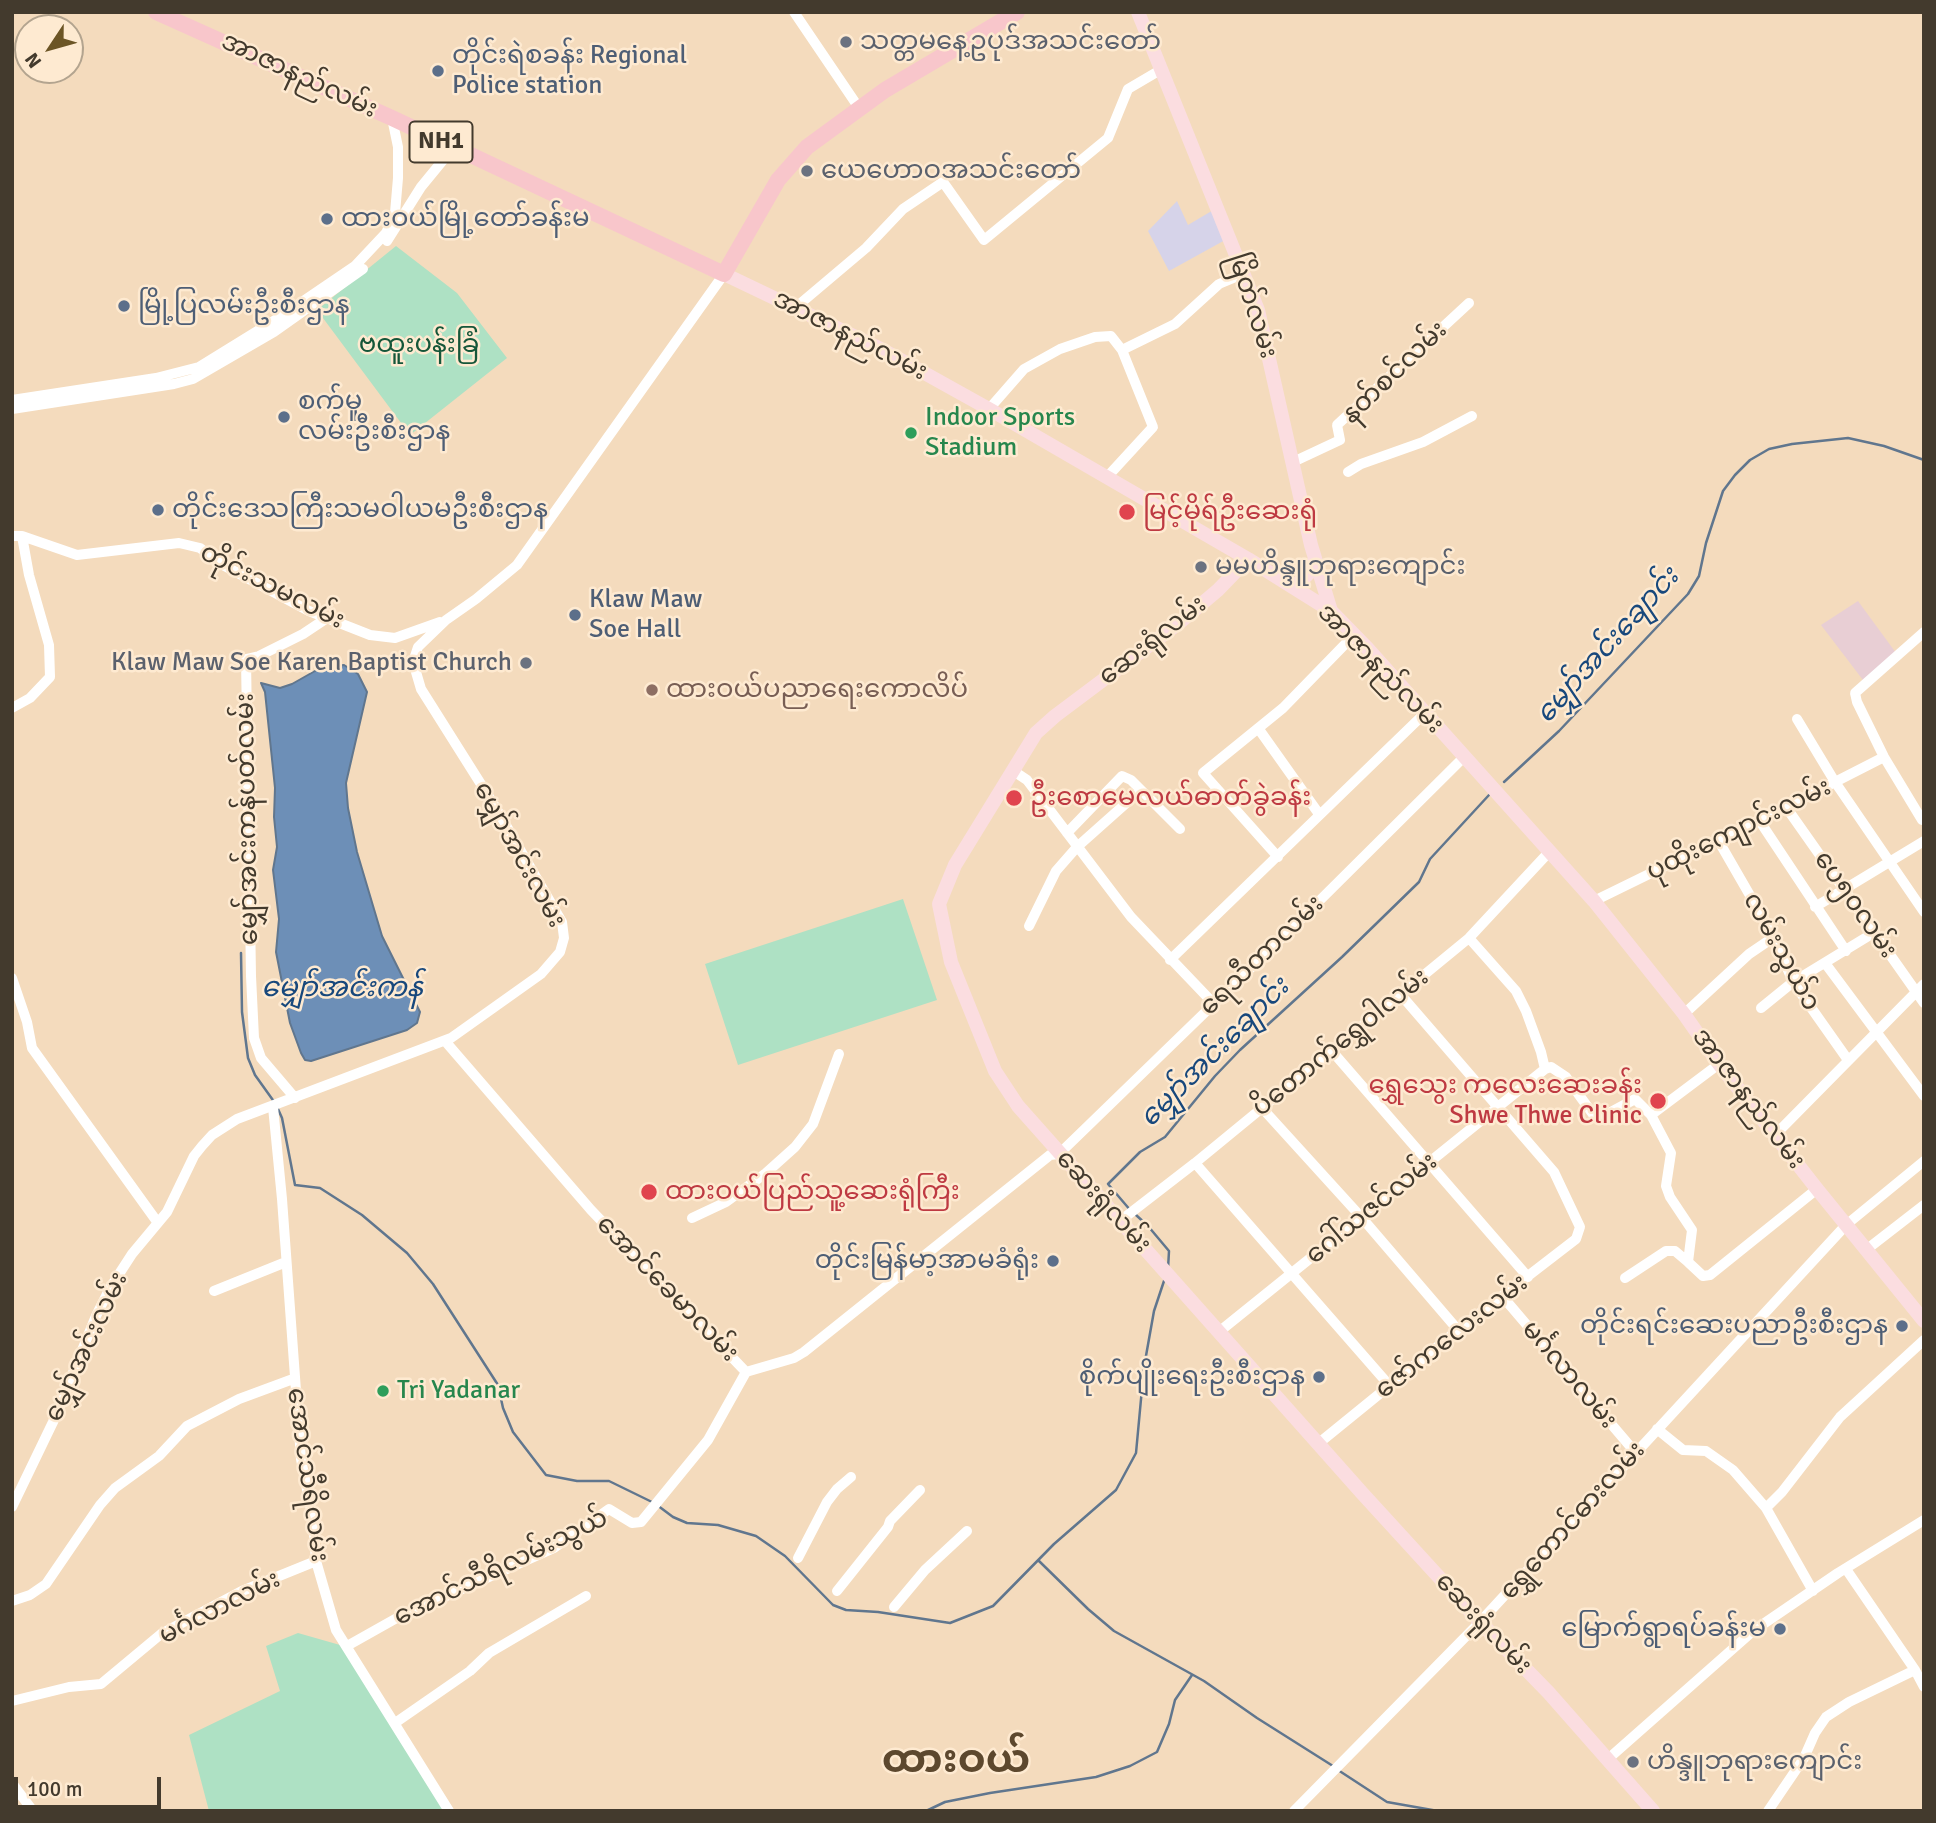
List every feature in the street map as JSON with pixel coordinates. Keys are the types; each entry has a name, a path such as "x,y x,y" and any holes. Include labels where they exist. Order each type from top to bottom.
{"highway":[{"name":"အာဇာနည်လမ်း","path":"156,12 391,118 724,274"},
{"path":"724,274 778,180 807,147 885,90 1017,12"}],"main road":[{"name":"မြိတ်လမ်း","path":"1138,12 1258,310 1315,559 1331,611"},
{"name":"အာဇာနည်လမ်း","path":"724,274 883,350 1108,476 1331,611 1594,901 1817,1189 1921,1313"},
{"name":"ဆေးရုံလမ်း","path":"1248,559 1219,590 1179,623 1036,733 955,865 939,904 951,962 995,1071 1018,1106 1653,1811"},
{"path":"1291,586 1308,574 1315,559"}],"street":[{"path":"793,12 859,108"},
{"path":"795,308 866,248 903,209 943,182 984,240 1108,138 1128,89 1162,69"},
{"path":"12,400 156,378 199,367 355,266 371,251 392,221 398,178 398,148 391,118"},
{"path":"12,409 174,384 192,379 223,363 274,332 360,272 391,237 421,187 453,148"},
{"path":"398,178 421,187"},
{"name":"မျှော်အင်းလမ်း","path":"12,1507 53,1422 110,1288 132,1254 158,1223 173,1200 194,1156 212,1135 237,1119 445,1041 541,974 560,952 564,938 562,922 496,808 421,689 415,656 418,647 446,620 476,600 517,565 724,274"},
{"path":"1122,350 1175,324 1219,284 1243,274"},
{"name":"နတ်စင်လမ်း","path":"1293,462 1340,440 1336,425 1469,303"},
{"path":"989,409 1024,369 1060,349 1095,337 1111,336 1122,350 1153,427 1108,476"},
{"path":"1348,472 1361,464 1423,442 1472,415"},
{"path":"12,708 30,698 50,677 49,645 17,536"},
{"name":"တိုင်းသမလမ်း","path":"17,536 78,555 179,543 200,548 221,564 327,618 370,635 395,638 446,620"},
{"name":"မျှော်အင်းကန်ပတ်လမ်း","path":"295,1098 261,1058 254,1038 246,659 260,656 292,640 327,618"},
{"path":"1923,820 1884,757 1855,693 1924,632"},
{"path":"1278,857 1203,773 1283,708 1354,635"},
{"path":"1170,960 1425,713"},
{"path":"1797,719 1835,782 1924,912"},
{"path":"1258,729 1319,814"},
{"name":"ရေသီတာလမ်း","path":"1059,1154 1464,757"},
{"name":"ပုထိုးကျောင်းလမ်း","path":"1594,901 1884,757"},
{"path":"1012,770 1027,780 1131,917 1214,1004"},
{"path":"1067,833 1122,776 1131,780 1180,829"},
{"path":"1029,926 1056,871 1077,847 1141,790"},
{"name":"ပေ၅၀လမ်း","path":"1786,807 1875,932 1920,988 1924,1003"},
{"path":"1759,820 1846,951"},
{"name":"လမ်းသွယ်၁","path":"1718,840 1774,937 1793,982 1848,1060"},
{"path":"1815,907 1924,841"},
{"name":"ပိတောက်ရွှေဝါလမ်း","path":"1120,1221 1195,1163 1469,938 1550,851"},
{"path":"1761,1008 1793,982 1875,932"},
{"path":"1684,1014 1749,954 1774,937"},
{"path":"1469,938 1516,991 1530,1021 1545,1069 1554,1068 1566,1077 1595,1117 1600,1118 1635,1099 1651,1115 1671,1153 1665,1186 1692,1230 1688,1262"},
{"path":"1825,963 1924,1096"},
{"path":"12,978 27,1022 32,1048 158,1223"},
{"path":"1775,1135 1920,988"},
{"path":"1401,995 1499,1109"},
{"name":"အောင်ခေမာလမ်း","path":"445,1041 591,1210 746,1372 804,1352 1050,1155 1059,1154"},
{"path":"1331,1049 1528,1277"},
{"path":"692,1218 726,1202 766,1173 795,1147 813,1124 839,1054"},
{"path":"1651,1115 1719,1064"},
{"name":"ဂေါ်သဇင်လမ်း","path":"1220,1331 1499,1109 1545,1069"},
{"name":"အောင်သီရိလမ်း","path":"272,1107 293,1379 301,1459 313,1520 316,1561 337,1630 449,1811"},
{"path":"1262,1108 1362,1218 1458,1330"},
{"name":"ဇော်ကလေးလမ်း","path":"1319,1443 1576,1239 1580,1227 1554,1172 1499,1109"},
{"name":"ရွှေတောင်ဓားလမ်း","path":"1294,1811 1480,1622 1846,1225 1924,1161"},
{"path":"1195,1163 1389,1385"},
{"path":"1625,1278 1670,1250 1703,1276 1710,1275 1817,1189"},
{"path":"1866,1250 1924,1205"},
{"path":"214,1291 286,1262"},
{"name":"မင်္ဂလာလမ်း","path":"1503,1297 1635,1452"},
{"path":"1766,1508 1791,1481 1840,1417 1924,1340"},
{"name":"အောင်သီရိလမ်းသွယ်","path":"347,1646 395,1619 554,1548 609,1509 632,1523 641,1522 708,1440 746,1372"},
{"path":"12,1601 30,1595 46,1584 107,1496 159,1455 187,1426 239,1399 293,1379"},
{"path":"1657,1429 1683,1450 1706,1451 1733,1470 1766,1508 1813,1591"},
{"path":"798,1558 827,1502 851,1477"},
{"path":"837,1591 890,1521 920,1490"},
{"path":"1608,1759 1753,1630 1924,1520"},
{"path":"894,1607 925,1570 967,1531"},
{"name":"မင်္ဂလာလမ်း","path":"12,1701 69,1687 101,1684 161,1634 242,1591 316,1561"},
{"path":"1846,1569 1924,1687"},
{"path":"395,1723 470,1671 489,1653 586,1595"},
{"path":"1768,1811 1804,1758 1815,1733 1826,1717 1849,1702 1915,1670"},
{"path":"12,1783 33,1811"}],"shaded area":[{"path":"1177,201 1188,225 1215,209 1227,239 1169,271 1148,231"},
{"path":"1858,601 1899,657 1866,684 1821,625"}],"green space":[{"name":"ဗထူးပန်းခြံ","path":"396,246 457,293 507,358 410,435 317,310"},
{"path":"903,899 937,1000 738,1065 705,964"},
{"path":"298,1633 340,1645 444,1811 209,1811 189,1735 280,1691 266,1646"}],"water":[{"name":"မျှော်အင်းကန်","path":"344,665 358,674 367,692 346,783 357,852 382,936 420,1012 417,1023 407,1030 311,1061 305,1060 301,1053 290,1023 276,952 279,919 273,870 277,847 275,788 265,692 261,683 280,688 322,667"}],"waterway":[{"name":"မျှော်အင်းချောင်း","path":"1504,782 1559,731 1688,594 1699,576 1706,543 1723,491 1750,460 1769,449 1848,438 1884,446 1924,460"},
{"name":"မျှော်အင်းချောင်း","path":"1131,1211 1108,1184 1140,1152 1165,1137 1240,1050 1419,882 1430,859 1489,795"},
{"name":"မျှော်အင်းချောင်း","path":"241,953 242,1012 248,1058 255,1075 275,1103"},
{"name":"မျှော်အင်းချောင်း","path":"278,1109 295,1185 320,1188 362,1215 407,1253 433,1284 498,1385 503,1408 513,1432 546,1475 577,1481 609,1481 652,1502"},
{"name":"မျှော်အင်းချောင်း","path":"1136,1215 1169,1251 1168,1269"},
{"name":"မျှော်အင်းချောင်း","path":"657,1505 687,1523 718,1525 756,1536 785,1556 833,1605 846,1610 950,1623 993,1606 1054,1544 1116,1490 1136,1453 1144,1367 1154,1311 1165,1278"},
{"path":"1039,1561 1114,1631 1204,1681 1333,1766"},
{"path":"926,1811 945,1802 1096,1777 1130,1766 1157,1752 1169,1724 1175,1700 1192,1675"},
{"path":"1338,1770 1387,1802 1438,1811"}],"place":[{"name":"သတ္တမနေ့ဥပုဒ်အသင်းတော်","path":"846,42"},
{"name":"တိုင်းရဲစခန်း Regional Police station","path":"438,71"},
{"name":"ယေဟောဝအသင်းတော်","path":"807,171"},
{"name":"ထားဝယ်မြို့တော်ခန်းမ","path":"327,219"},
{"name":"မြို့ပြလမ်းဦးစီးဌာန","path":"124,306"},
{"name":"စက်မူ လမ်းဦးစီးဌာန","path":"284,417"},
{"name":"Indoor Sports Stadium","path":"911,433"},
{"name":"တိုင်းဒေသကြီးသမဝါယမဦးစီးဌာန","path":"158,510"},
{"name":"မြင့်မိုရ်ဦးဆေးရုံ","path":"1127,512"},
{"name":"မမဟိန္ဒူဘုရားကျောင်း","path":"1201,567"},
{"name":"Klaw Maw Soe Hall","path":"575,615"},
{"name":"Klaw Maw Soe Karen Baptist Church","path":"526,663"},
{"name":"ထားဝယ်ပညာရေးကောလိပ်","path":"652,690"},
{"name":"ဦးစောမေလယ်ဓာတ်ခွဲခန်း","path":"1014,798"},
{"name":"ရွှေသွေး ကလေးဆေးခန်း Shwe Thwe Clinic","path":"1658,1101"},
{"name":"ထားဝယ်ပြည်သူ့ဆေးရုံကြီး","path":"649,1192"},
{"name":"တိုင်းမြန်မာ့အာမခံရုံး","path":"1053,1261"},
{"name":"တိုင်းရင်းဆေးပညာဦးစီးဌာန","path":"1902,1326"},
{"name":"စိုက်ပျိုးရေးဦးစီးဌာန","path":"1319,1377"},
{"name":"Tri Yadanar","path":"383,1391"},
{"name":"မြောက်ရွာရပ်ခန်းမ","path":"1780,1629"},
{"name":"ဟိန္ဒူဘုရားကျောင်း","path":"1633,1762"}],"district":[{"name":"ထားဝယ်","path":"956,1761"}]}
